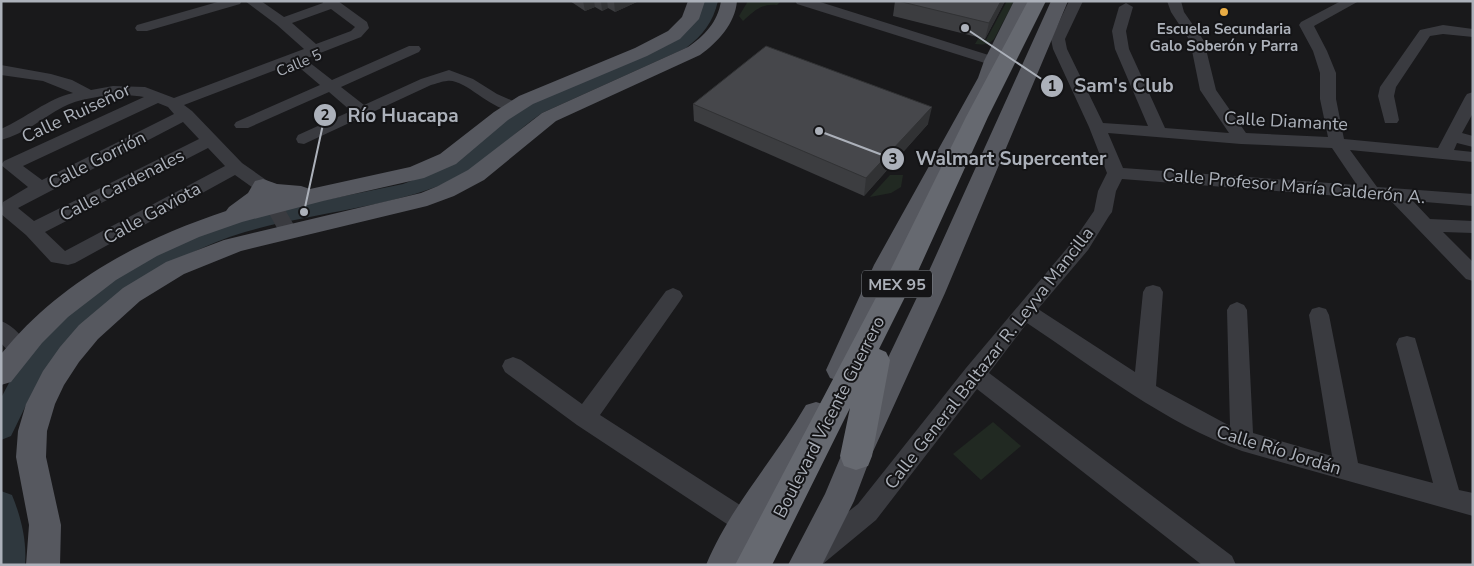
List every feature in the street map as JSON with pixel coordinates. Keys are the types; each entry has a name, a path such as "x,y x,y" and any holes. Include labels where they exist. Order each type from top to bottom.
{"highway":[{"name":"Boulevard Vicente Guerrero","path":"770,565 875,360 913,283 959,181 1050,1"},
{"name":"Boulevard Vicente Guerrero","path":"753,565 905,269 977,118 1028,3"},
{"path":"856,456 875,360"},
{"path":"779,515 802,439"}],"main road":[{"path":"1,374 20,350 67,302 110,272 174,237 228,217 254,201 260,195 271,200 280,192 331,192 416,173 435,166 454,154 514,107 540,93 657,45 684,26 690,18 696,1"},
{"path":"43,565 47,541 44,515 31,457 33,426 42,400 61,367 86,334 119,304 152,280 185,263 219,250 288,230 427,199 453,189 476,175 530,129 549,117 676,60 703,44 722,23 728,11 729,1"},
{"name":"Boulevard Vicente Guerrero","path":"804,564 838,500 856,456 932,293 1060,1"},
{"name":"Boulevard Vicente Guerrero","path":"722,565 745,522 802,439 845,360 886,265 988,78 997,52 1028,3"}],"street":[{"path":"142,28 235,1"},
{"path":"252,1 282,22 314,50"},
{"path":"802,1 997,52"},
{"path":"809,1 963,48 975,50 987,48 997,52"},
{"path":"1076,1 1058,39 1060,49 1098,127 1116,172"},
{"path":"1174,1 1176,12 1197,42 1200,63 1208,90 1241,139"},
{"path":"1352,1 1306,25 1320,51 1328,73 1328,99 1337,143 1371,192"},
{"path":"282,22 331,2"},
{"name":"Calle Gorrión","path":"33,230 8,210 13,202 180,109 314,50 356,34 362,28 362,25 331,2"},
{"path":"1126,8 1119,31 1122,49 1160,133"},
{"path":"1391,120 1386,96 1388,87 1426,33 1442,29 1473,33"},
{"name":"Calle 5","path":"236,89 362,37"},
{"path":"242,126 414,49"},
{"path":"301,62 361,111"},
{"path":"1,70 44,76 71,84 87,94"},
{"path":"304,138 433,79 449,75 468,82 491,97 514,107"},
{"path":"1,135 26,124 58,103 87,94 129,91 144,92 180,109 271,200 288,230"},
{"name":"Calle Ruiseñor","path":"41,188 10,165 158,97"},
{"path":"1443,154 1473,97"},
{"name":"Calle Diamante","path":"1098,127 1241,139 1337,143 1473,157"},
{"path":"1454,136 1473,142"},
{"name":"Calle Cardenales","path":"33,230 211,140"},
{"name":"Calle Gaviota","path":"33,230 58,258 68,258 236,167"},
{"name":"Calle Profesor María Calderón A.","path":"1116,172 1473,200"},
{"name":"Calle General Baltazar R. Leyva Mancilla","path":"804,564 867,512 1024,311 1081,245 1103,212 1107,191 1116,172"},
{"path":"1396,194 1473,274"},
{"path":"1426,225 1473,228"},
{"path":"1144,390 1153,292"},
{"path":"585,418 673,296"},
{"path":"1237,310 1242,441"},
{"name":"Calle Río Jordán","path":"1024,311 1144,390 1217,432 1347,471 1473,505"},
{"path":"1319,315 1347,471"},
{"path":"1,329 20,350"},
{"path":"1407,344 1450,498"},
{"path":"513,366 585,418 745,522"},
{"path":"974,374 1223,565"},
{"path":"838,500 854,513 867,512"}],"shaded area":[{"path":"748,1 781,1 777,5 767,5 758,8 743,21 739,16"},
{"path":"1007,1 1014,1 994,39 985,44 975,44 978,39 986,40"},
{"path":"890,175 903,175 901,187 891,193 870,197"},
{"path":"993,422 1021,446 981,480 953,454"}],"building":[{"path":"898,1 1001,1 989,23"},
{"path":"766,46 932,107 866,178 693,104"}],"waterway":[{"path":"1,428 19,389 44,352 79,315 124,281 164,255 242,225 408,190 446,175 468,162 514,123 535,109 673,49 687,40 701,24 710,1"},
{"path":"1,505 11,546 9,565"}],"place":[{"name":"Escuela Secundaria Galo Soberón y Parra","path":"1224,12"},
{"name":"Sam's Club","path":"965,28"},
{"name":"Walmart Supercenter","path":"819,131"},
{"name":"Río Huacapa","path":"304,212"}]}
